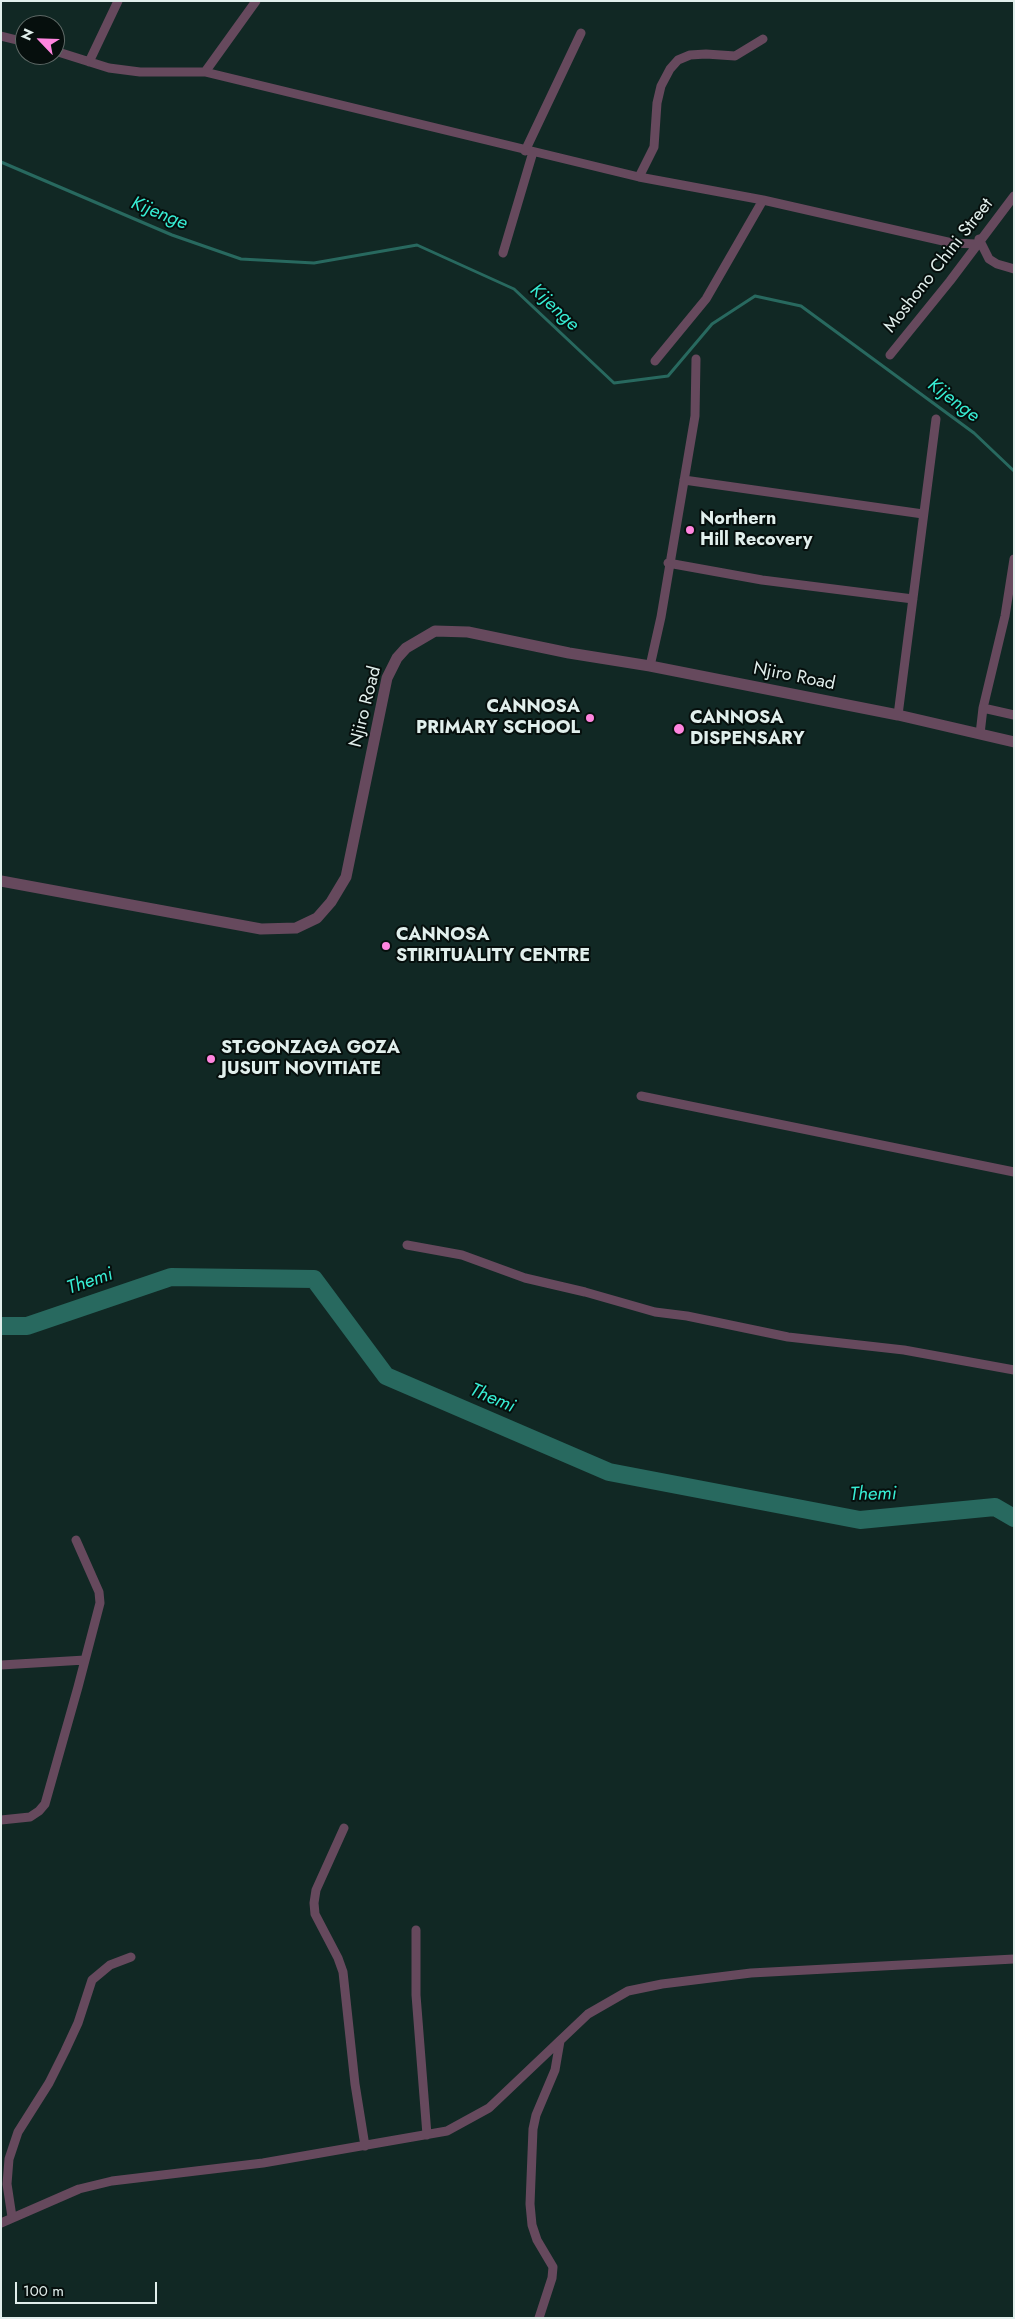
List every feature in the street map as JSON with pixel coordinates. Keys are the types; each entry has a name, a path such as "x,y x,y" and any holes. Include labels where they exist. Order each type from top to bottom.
{"street":[{"path":"89,62 118,1"},
{"path":"205,72 256,1"},
{"path":"503,254 529,151 582,34"},
{"path":"1,36 15,40"},
{"path":"639,177 654,147 657,103 661,86 670,69 678,60 690,55 735,56 764,39"},
{"path":"65,54 109,68 140,72 205,72 639,177 763,200 952,243 977,242 989,259 997,264 1014,269"},
{"name":"Moshono Chini Street","path":"890,355 950,281 977,242 1014,196"},
{"path":"655,361 706,299 763,200"},
{"path":"650,666 661,617 668,563 695,416 696,359"},
{"path":"898,715 936,419"},
{"path":"684,480 923,514"},
{"path":"980,734 982,708 1005,616 1014,559"},
{"path":"668,563 762,580 913,599"},
{"name":"Njiro Road","path":"1,881 261,929 296,928 317,918 331,902 346,876 387,678 397,658 406,648 435,631 468,632 569,653 650,666 898,715 1014,742"},
{"path":"982,708 1014,715"},
{"path":"641,1096 1014,1172"},
{"path":"407,1245 462,1255 525,1278 585,1292 655,1312 687,1316 788,1337 904,1350 1014,1370"},
{"path":"1,1820 30,1816 40,1811 45,1804 85,1660 100,1603 99,1592 76,1540"},
{"path":"1,1665 85,1660"},
{"path":"344,1828 316,1890 314,1903 316,1914 343,1972 355,2084 365,2146"},
{"path":"416,1930 416,1995 426,2135"},
{"path":"12,2217 7,2184 9,2159 18,2132 49,2083 65,2051 78,2022 92,1980 110,1966 131,1957"},
{"path":"1,2223 79,2189 112,2182 263,2163 447,2131 489,2108 588,2014 628,1991 662,1984 751,1973 1014,1959"},
{"path":"539,2318 552,2278 553,2267 537,2240 532,2225 530,2204 533,2129 536,2115 554,2070 560,2041"}],"waterway":[{"name":"Kijenge","path":"1,162 172,235 241,259 314,263 417,245 514,289 614,383 668,376 712,324 755,296 801,306 974,433 1014,471"},
{"name":"Themi","path":"1,1326 27,1326 171,1277 314,1279 386,1376 609,1472 860,1520 995,1507 1014,1518"}],"place":[{"name":"Northern Hill Recovery","path":"690,530"},
{"name":"CANNOSA PRIMARY SCHOOL","path":"590,718"},
{"name":"CANNOSA DISPENSARY","path":"679,729"},
{"name":"CANNOSA STIRITUALITY CENTRE","path":"386,946"},
{"name":"ST.GONZAGA GOZA JUSUIT NOVITIATE","path":"211,1059"}]}
